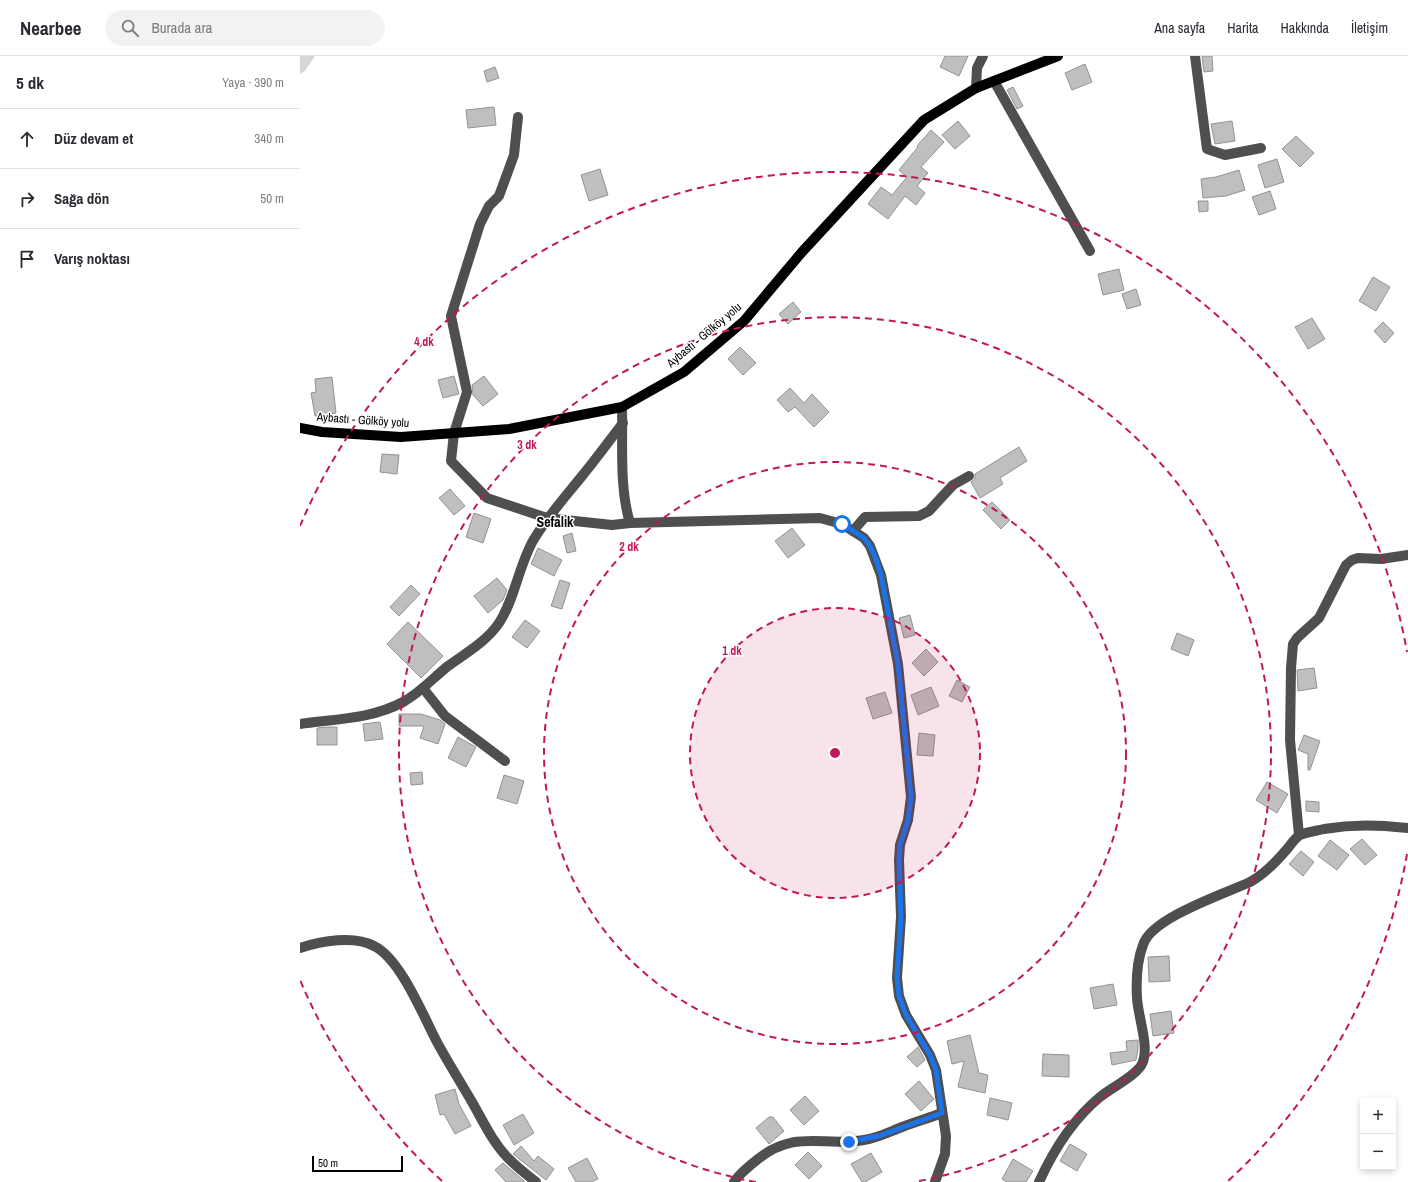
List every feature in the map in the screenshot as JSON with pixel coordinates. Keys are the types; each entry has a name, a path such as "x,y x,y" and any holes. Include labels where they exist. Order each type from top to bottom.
{"main road":[{"name":"Aybastı - Gölköy yolu","path":"300,428 322,432 401,437 509,429 622,407 684,372 744,321 802,252 924,120 976,88 1058,56"}],"street":[{"path":"976,88 977,68 983,56"},
{"path":"1195,56 1207,149 1225,155 1261,148"},
{"path":"994,81 1090,251"},
{"path":"518,116 514,155 499,196 489,206 480,224 451,316 467,392 454,433 451,461 487,498 547,518 612,525 630,523 820,518 842,524 864,538 870,546 881,575 898,664 910,772 911,797 908,820 900,845 899,860 901,917 897,978 899,996 906,1015 930,1055 936,1070 946,1136 945,1154 935,1182"},
{"path":"622,407 624,493 630,523"},
{"path":"300,724 374,714 405,702 434,677 488,637 499,622 524,560 533,541 547,518 623,423"},
{"path":"853,531 865,517 919,516 929,511 953,485 969,476"},
{"path":"1299,835 1290,740 1291,668 1293,644 1297,638 1319,618 1339,576 1346,565 1352,560 1358,558 1381,559 1408,555"},
{"path":"423,688 445,716 505,762"},
{"path":"1039,1182 1059,1142 1087,1108 1116,1085 1139,1070 1143,1063 1145,1053 1137,999 1137,980 1143,943 1148,934 1158,926 1185,910 1258,877 1270,867 1299,835 1360,825 1408,828"},
{"path":"300,948 317,942 351,940 366,942 376,946 388,957 403,976 439,1046 493,1137 508,1158 536,1182"},
{"path":"734,1182 748,1167 777,1146 806,1140 849,1142 865,1140 942,1113"}],"shaded area":[{"path":"300,56 315,56 305,71 300,74"}],"building":[{"path":"945,56 968,56 959,76 940,67"},
{"path":"1202,56 1212,56 1213,71 1204,72"},
{"path":"1085,64 1092,82 1072,90 1065,73"},
{"path":"495,67 499,78 487,82 484,71"},
{"path":"1013,87 1023,106 1017,109 1007,90"},
{"path":"494,107 496,125 468,128 466,110"},
{"path":"958,121 970,136 955,149 942,135"},
{"path":"1232,121 1235,141 1215,144 1211,124"},
{"path":"931,130 944,142 921,167 928,173 917,186 925,193 916,205 905,196 888,219 868,204 881,187 892,195 907,177 899,170"},
{"path":"1296,136 1314,153 1300,167 1282,149"},
{"path":"1277,159 1284,182 1265,188 1258,165"},
{"path":"600,169 608,195 589,201 581,175"},
{"path":"1239,170 1245,190 1226,196 1203,198 1201,179 1216,177"},
{"path":"1270,191 1276,209 1259,215 1252,197"},
{"path":"1198,201 1208,201 1208,211 1199,212"},
{"path":"1119,269 1124,290 1103,295 1098,274"},
{"path":"1373,277 1390,287 1376,311 1359,301"},
{"path":"1136,289 1141,305 1127,309 1122,294"},
{"path":"793,302 801,312 788,324 779,314"},
{"path":"1312,318 1325,339 1308,349 1295,327"},
{"path":"1383,322 1394,333 1385,343 1374,331"},
{"path":"740,347 756,363 743,375 728,359"},
{"path":"454,376 459,394 443,398 438,380"},
{"path":"484,376 498,394 483,406 473,395 472,385"},
{"path":"332,377 336,413 315,416 311,393 316,392 315,379"},
{"path":"790,388 804,403 812,394 829,412 814,427 795,407 788,412 777,400"},
{"path":"1019,447 1027,461 1000,478 1003,484 980,498 971,482 975,479 975,474"},
{"path":"382,454 399,455 397,474 380,472"},
{"path":"450,489 465,506 454,515 439,498"},
{"path":"992,502 1010,520 1001,529 983,510"},
{"path":"474,513 491,519 483,543 466,537"},
{"path":"792,528 805,545 788,558 775,541"},
{"path":"572,533 576,551 567,553 563,536"},
{"path":"538,548 562,560 554,576 531,564"},
{"path":"497,578 507,590 503,600 488,613 474,596"},
{"path":"560,580 570,583 562,609 551,606"},
{"path":"411,585 420,594 399,616 390,607"},
{"path":"910,615 915,635 904,638 899,618"},
{"path":"525,620 540,631 527,648 512,637"},
{"path":"408,622 443,656 421,678 387,644"},
{"path":"1177,633 1194,640 1188,656 1171,649"},
{"path":"926,649 938,662 924,676 912,663"},
{"path":"1314,668 1317,688 1298,691 1297,670"},
{"path":"957,680 970,687 962,702 949,696"},
{"path":"931,687 939,706 918,715 911,695"},
{"path":"885,692 892,713 873,719 866,698"},
{"path":"399,714 421,714 440,720 445,724 438,744 420,738 424,726 399,726"},
{"path":"380,722 383,739 365,741 363,724"},
{"path":"337,727 337,745 317,745 317,728"},
{"path":"919,733 935,735 933,756 917,755"},
{"path":"1304,735 1320,741 1310,770 1308,770 1308,754 1298,750"},
{"path":"458,737 476,747 466,767 448,758"},
{"path":"422,772 423,784 411,785 410,773"},
{"path":"504,775 524,781 517,804 497,798"},
{"path":"1267,782 1288,794 1277,813 1256,800"},
{"path":"1306,801 1319,802 1319,812 1306,811"},
{"path":"1362,839 1377,855 1365,865 1350,849"},
{"path":"1330,840 1349,855 1337,870 1318,856"},
{"path":"1301,851 1314,862 1303,876 1289,864"},
{"path":"1169,956 1170,981 1149,982 1148,957"},
{"path":"1113,984 1117,1005 1094,1009 1090,988"},
{"path":"1171,1011 1174,1033 1153,1036 1150,1014"},
{"path":"970,1035 979,1073 988,1075 985,1093 958,1087 964,1061 952,1064 947,1041"},
{"path":"1138,1040 1136,1060 1112,1065 1110,1053 1127,1051 1126,1041"},
{"path":"918,1047 925,1060 917,1067 907,1057"},
{"path":"1043,1054 1069,1055 1069,1077 1042,1076"},
{"path":"919,1081 934,1099 921,1111 905,1094"},
{"path":"455,1089 459,1104 471,1126 455,1134 444,1114 440,1115 435,1095"},
{"path":"805,1096 819,1111 804,1125 790,1110"},
{"path":"990,1098 1012,1103 1008,1120 987,1115"},
{"path":"523,1114 534,1133 514,1145 503,1125"},
{"path":"769,1117 773,1117 784,1131 769,1144 756,1128"},
{"path":"1070,1144 1087,1154 1077,1171 1060,1161"},
{"path":"521,1146 534,1161 538,1156 554,1169 546,1180 513,1154"},
{"path":"808,1152 822,1166 809,1179 795,1165"},
{"path":"871,1153 882,1172 865,1182 862,1182 851,1164"},
{"path":"587,1158 598,1179 591,1182 576,1182 568,1168"},
{"path":"1013,1159 1033,1171 1026,1182 1007,1182 1002,1179"},
{"path":"503,1163 525,1182 506,1182 495,1170"}],"district":[{"name":"Sefalık","path":"555,522"}],"route":[{"path":"842,524 864,538 870,546 876,559 881,575 898,664 910,772 911,797 908,820 900,845 899,860 901,917 897,978 899,996 906,1015 930,1055 936,1070 942,1113 879,1136 849,1142"}]}
